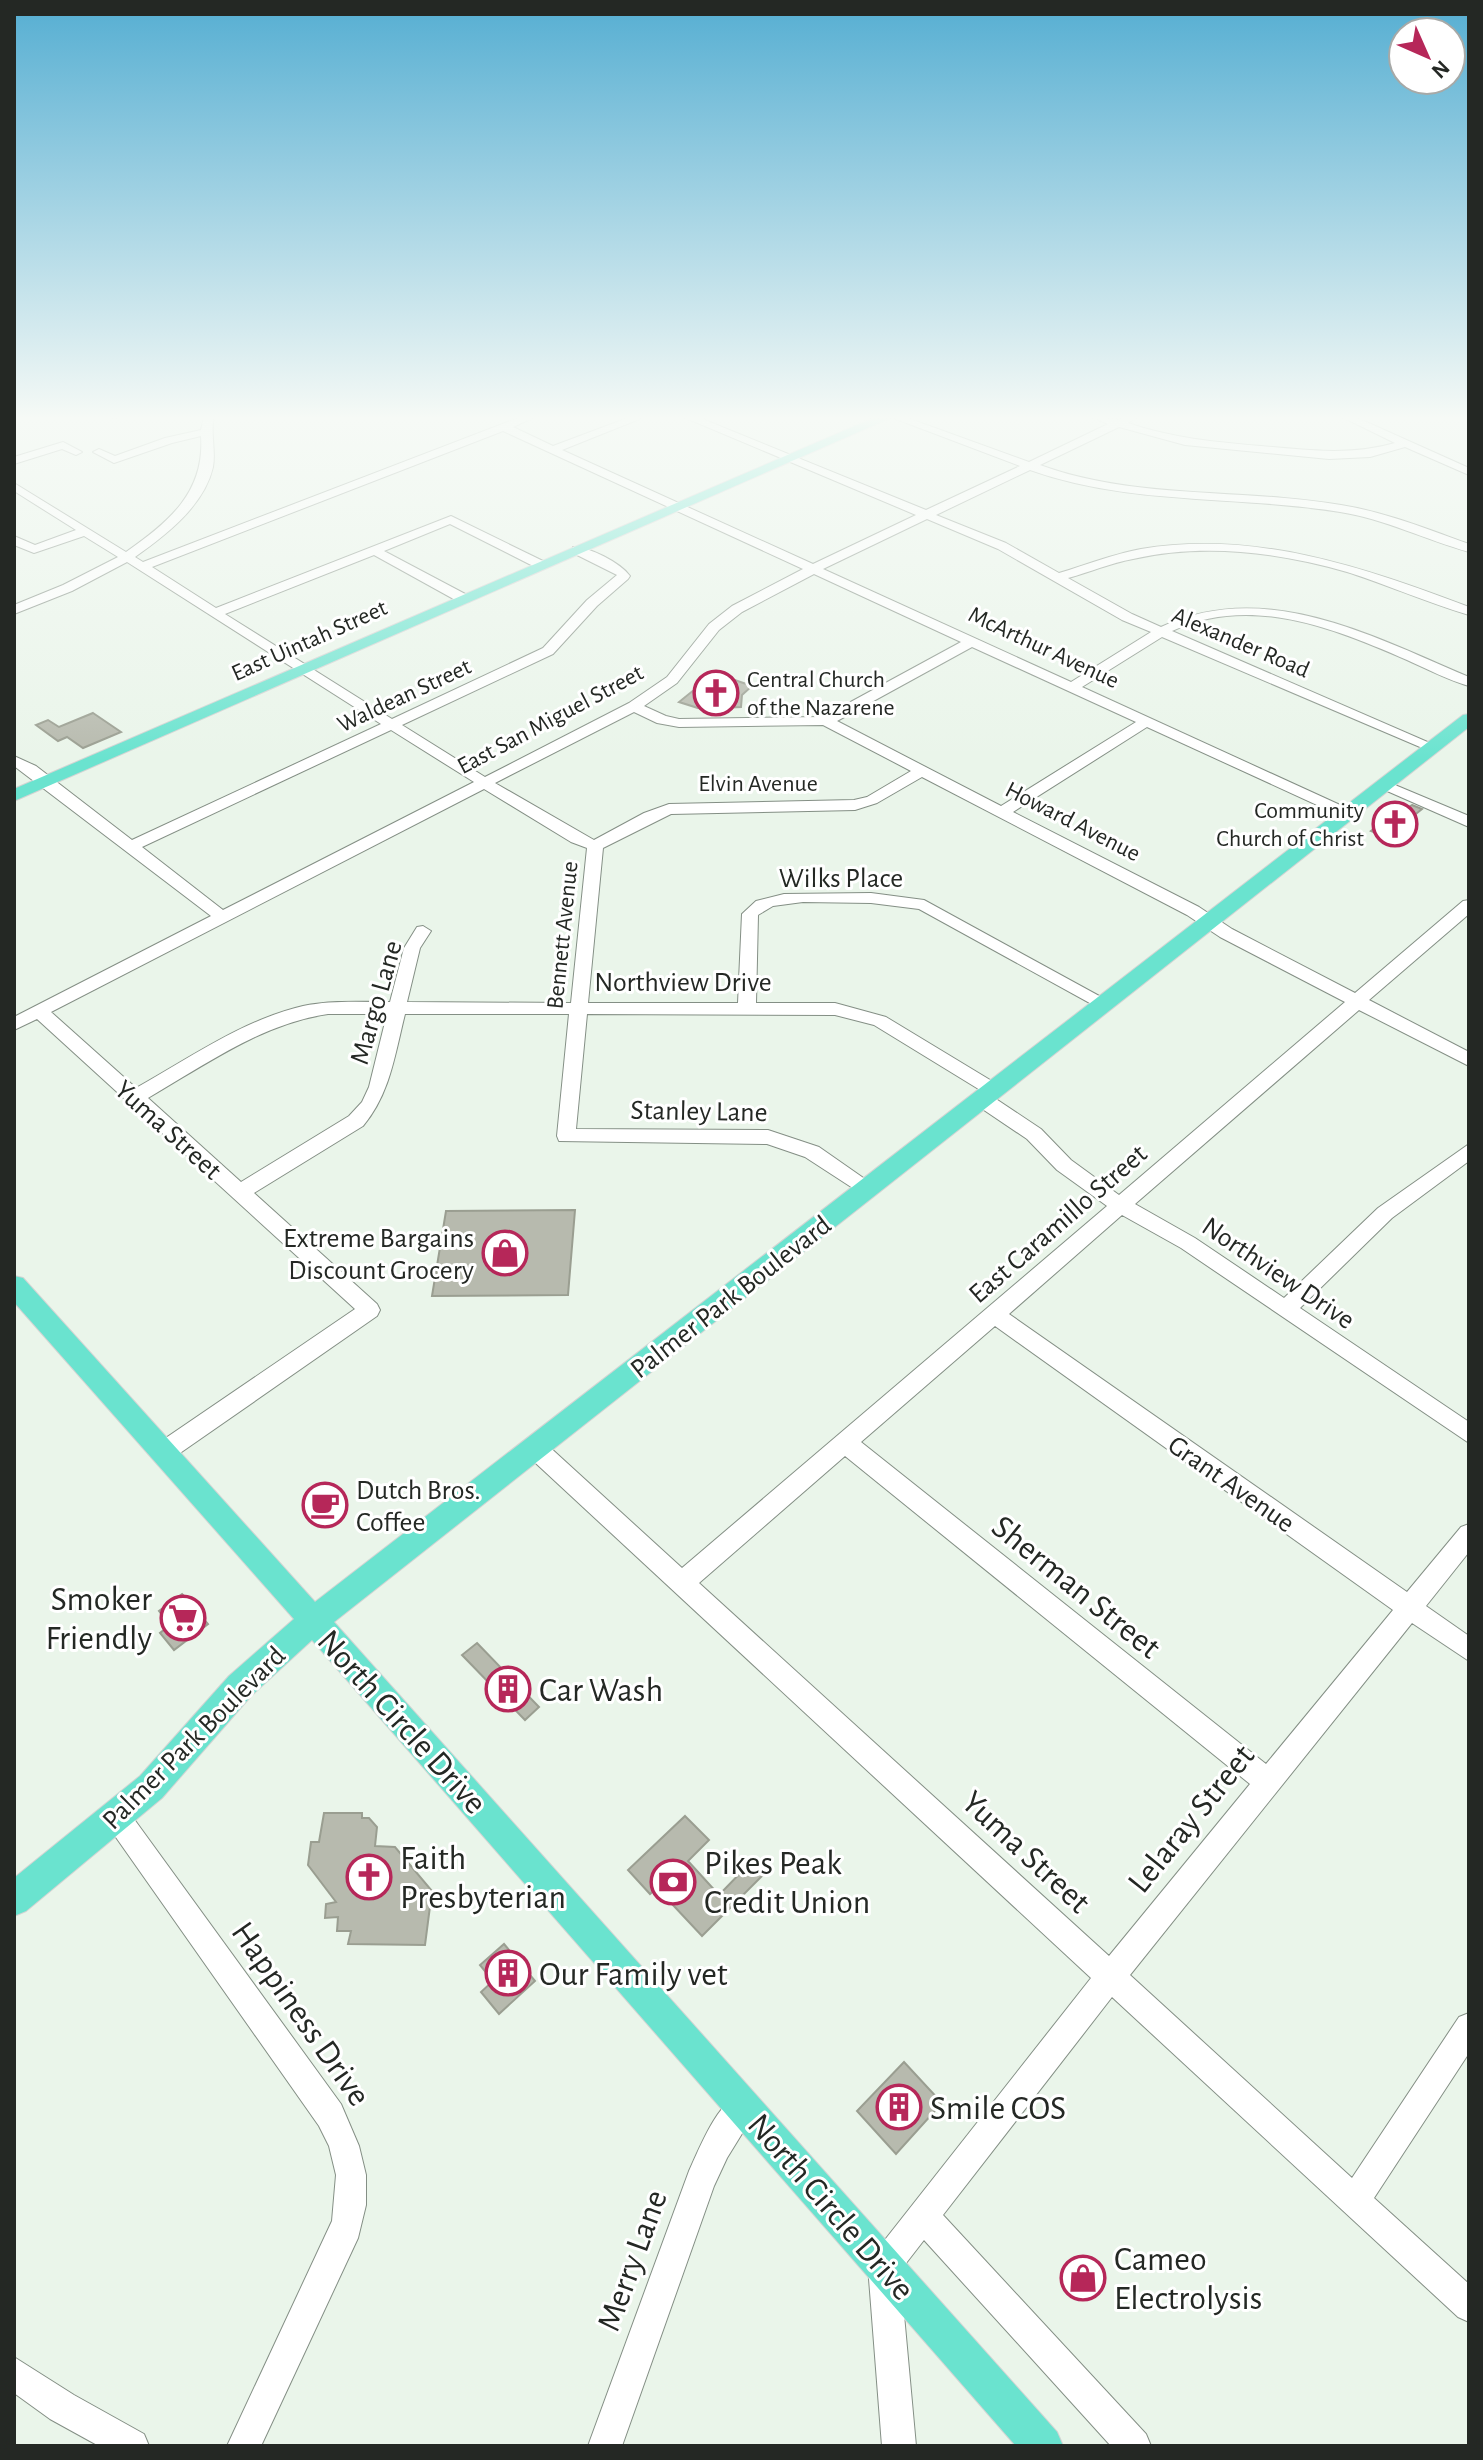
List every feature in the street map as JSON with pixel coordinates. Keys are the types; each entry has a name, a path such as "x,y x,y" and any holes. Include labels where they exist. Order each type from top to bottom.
{"main road":[{"name":"East Uintah Street","path":"14,796 621,531"},
{"name":"Palmer Park Boulevard","path":"14,1899 117,1817 174,1764 240,1686 313,1621 1469,719"},
{"name":"North Circle Drive","path":"14,1285 1043,2446"}],"street":[{"path":"14,540 34,549 86,531"},
{"name":"Bennett Avenue","path":"86,531 577,839 595,846 566,1136"},
{"path":"14,610 74,585 126,557 159,531"},
{"path":"141,567 229,531"},
{"path":"215,613 423,531"},
{"path":"473,531 541,565"},
{"name":"McArthur Avenue","path":"732,531 1346,813"},
{"name":"East San Miguel Street","path":"14,1024 634,706 679,673 707,634 730,614 895,531"},
{"name":"Alexander Road","path":"965,531 1002,546 1127,617 1432,747"},
{"path":"1421,531 1469,548"},
{"path":"374,550 464,599"},
{"name":"Waldean Street","path":"132,846 395,724 535,657 559,642 581,614 624,576 617,569 577,550"},
{"path":"1060,577 1115,559 1163,550 1251,550 1341,565 1469,611"},
{"path":"1073,687 1183,621 1209,613 1237,610 1282,613 1326,625 1469,682"},
{"path":"826,721 972,641"},
{"name":"Howard Avenue","path":"634,706 662,720 679,723 826,721 1193,911 1208,922 1469,1060"},
{"path":"1003,811 1147,721"},
{"path":"14,760 47,781 222,917"},
{"name":"Elvin Avenue","path":"595,846 649,816 669,809 695,806 855,805 872,800 921,771"},
{"path":"1383,784 1469,822"},
{"name":"Wilks Place","path":"747,1009 750,914 768,901 796,899 896,899 924,905 1103,1003"},
{"name":"East Caramillo Street","path":"682,1583 1469,905"},
{"name":"Margo Lane","path":"378,1087 412,948 423,931"},
{"name":"Northview Drive","path":"134,1098 285,1016 328,1008 835,1009 865,1015 987,1095 1034,1134 1071,1171 1121,1205 1188,1243 1469,1434"},
{"name":"Yuma Street","path":"39,1011 240,1192 356,1121 370,1105 378,1087"},
{"name":"Stanley Lane","path":"566,1136 768,1137 812,1152 865,1189"},
{"path":"1286,1309 1385,1213 1469,1151"},
{"path":"162,1453 370,1310 240,1192"},
{"name":"Grant Avenue","path":"995,1315 1469,1650"},
{"name":"Sherman Street","path":"844,1442 1268,1782"},
{"name":"Yuma Street","path":"536,1449 1469,2306"},
{"name":"Lelaray Street","path":"884,2266 1111,1976 1469,1534"},
{"name":"Happiness Drive","path":"117,1817 330,2115 350,2163 354,2184 351,2212 342,2238 244,2446"},
{"path":"1354,2202 1469,2027"},
{"name":"Merry Lane","path":"605,2446 700,2182 716,2147 744,2106"},
{"path":"923,2216 1134,2446"},
{"path":"884,2266 899,2446"},
{"path":"14,2373 62,2407 132,2446"}],"building":[{"name":"Central Church of the Nazarene","path":"726,677 752,686 742,695 741,707 721,708 704,702 698,708 679,702 705,681 717,684"},
{"path":"93,713 121,732 83,748 67,737 58,741 36,725 48,720 59,727"},
{"name":"Community Church of Christ","path":"1412,805 1422,809 1412,817 1416,819 1390,839 1371,831 1396,811"},
{"name":"Extreme Bargains Discount Grocery","path":"575,1210 568,1295 432,1296 446,1211"},
{"name":"Smoker Friendly","path":"182,1594 208,1624 174,1650 160,1633 170,1625 159,1611"},
{"name":"Car Wash","path":"477,1643 539,1707 525,1720 462,1655"},
{"name":"Faith Presbyterian","path":"324,1813 362,1813 362,1818 369,1818 377,1827 375,1846 395,1847 432,1891 425,1945 348,1944 351,1931 337,1931 338,1917 325,1918 326,1904 336,1902 308,1865 311,1842 319,1842"},
{"name":"Pikes Peak Credit Union","path":"685,1816 709,1840 688,1861 719,1895 750,1863 762,1876 702,1936 657,1888 650,1894 628,1870"},
{"name":"Our Family vet","path":"504,1944 535,1981 499,2014 481,1992 493,1981 480,1965"},
{"name":"Smile COS","path":"904,2062 942,2103 896,2154 857,2111"}],"place":[{"name":"Central Church of the Nazarene","path":"716,693"},
{"name":"Community Church of Christ","path":"1395,824"},
{"name":"Extreme Bargains Discount Grocery","path":"505,1253"},
{"name":"Dutch Bros. Coffee","path":"325,1505"},
{"name":"Smoker Friendly","path":"183,1618"},
{"name":"Car Wash","path":"508,1689"},
{"name":"Faith Presbyterian","path":"369,1877"},
{"name":"Pikes Peak Credit Union","path":"673,1882"},
{"name":"Our Family vet","path":"508,1973"},
{"name":"Smile COS","path":"899,2107"},
{"name":"Cameo Electrolysis","path":"1083,2278"}]}
